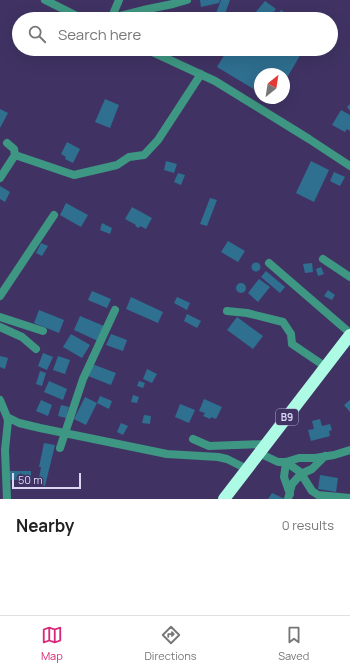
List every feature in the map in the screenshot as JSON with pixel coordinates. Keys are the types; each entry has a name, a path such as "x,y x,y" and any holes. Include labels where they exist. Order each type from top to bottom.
{"highway":[{"name":"B9","path":"224,499 350,334"}],"street":[{"path":"45,0 69,12"},
{"path":"114,12 119,0"},
{"path":"135,12 186,0"},
{"path":"161,56 215,81 350,166"},
{"path":"15,155 74,175 117,165 129,157 144,155 158,140 201,74"},
{"path":"0,178 15,155 14,149 8,143"},
{"path":"0,296 54,215"},
{"path":"323,259 350,278"},
{"path":"268,263 350,334"},
{"path":"60,448 83,379 116,310"},
{"path":"227,310 247,313 283,322 290,334 292,344 326,367"},
{"path":"0,317 43,331"},
{"path":"0,327 22,337 36,349"},
{"path":"0,400 7,416 5,450 7,499"},
{"path":"7,416 19,423 167,454 218,457 227,459 247,469"},
{"path":"193,439 209,446 263,448 278,462 286,462 299,458 315,458 350,450"},
{"path":"290,496 292,484 301,474 312,469 325,456"},
{"path":"286,462 301,474 312,490 318,495 350,498"},
{"path":"286,462 284,477 290,496"}],"building":[{"path":"200,0 220,0 219,3 201,7"},
{"path":"221,0 230,0 226,12 216,12"},
{"path":"265,1 276,9 274,12 256,12"},
{"path":"224,56 300,56 290,73 290,68 254,68 254,89 217,67"},
{"path":"105,99 119,105 110,128 95,122"},
{"path":"350,104 350,111 347,107"},
{"path":"0,109 8,113 0,128"},
{"path":"341,110 350,115 350,131 347,129 345,132 332,125"},
{"path":"67,142 80,149 73,163 65,159 66,157 61,154"},
{"path":"166,161 177,164 174,173 164,170"},
{"path":"311,161 329,170 314,202 296,193"},
{"path":"334,172 345,177 340,186 330,181"},
{"path":"178,173 185,175 181,185 174,182"},
{"path":"0,186 10,192 5,202 0,199"},
{"path":"210,198 217,200 207,226 200,224"},
{"path":"66,203 88,215 81,227 60,215"},
{"path":"132,207 152,218 146,229 140,226 139,228 125,219"},
{"path":"102,223 112,228 110,234 100,230"},
{"path":"228,241 245,251 238,262 221,252"},
{"path":"41,243 48,246 42,256 36,253"},
{"path":"254,263 258,263 260,267 258,271 254,271 252,269 252,265"},
{"path":"312,263 313,272 305,273 303,264"},
{"path":"321,267 324,274 318,276 316,269"},
{"path":"266,271 285,287 280,293 261,277"},
{"path":"259,279 270,287 258,302 248,293"},
{"path":"241,283 246,288 241,293 236,288"},
{"path":"328,290 335,295 332,300 324,296"},
{"path":"92,291 111,299 107,308 88,300"},
{"path":"131,297 163,312 158,323 126,309"},
{"path":"177,297 190,303 187,310 174,303"},
{"path":"39,310 64,320 59,333 34,323"},
{"path":"187,314 201,321 197,328 184,321"},
{"path":"80,316 104,326 98,341 74,330"},
{"path":"237,317 263,336 253,349 227,330"},
{"path":"71,334 90,345 82,358 63,347"},
{"path":"111,334 127,340 123,351 106,345"},
{"path":"43,353 53,357 47,370 38,366"},
{"path":"0,356 8,358 5,369 0,367"},
{"path":"58,356 70,360 65,374 53,370"},
{"path":"92,364 116,373 111,385 88,376"},
{"path":"147,369 157,374 152,383 143,379"},
{"path":"40,371 46,373 42,386 36,384"},
{"path":"49,381 67,389 63,400 44,392"},
{"path":"139,381 145,383 143,388 137,386"},
{"path":"133,395 139,397 137,403 131,402"},
{"path":"100,396 112,401 109,409 97,403"},
{"path":"85,397 97,403 86,425 74,419"},
{"path":"204,399 222,407 216,419 211,417 210,419 203,416 205,413 199,411"},
{"path":"41,400 52,405 48,416 36,411"},
{"path":"350,400 350,412 344,405"},
{"path":"180,404 195,410 189,423 175,417"},
{"path":"61,405 69,407 66,418 58,416"},
{"path":"144,415 151,416 150,424 142,423"},
{"path":"320,419 322,426 330,424 332,430 329,431 330,436 311,441 308,430 314,429 312,421"},
{"path":"121,423 128,426 123,435 117,432"},
{"path":"44,443 55,445 45,486 38,484 41,467 39,467"},
{"path":"10,471 31,471 31,479 10,480"},
{"path":"320,475 338,478 336,492 318,489"},
{"path":"272,493 285,499 268,499"}]}
